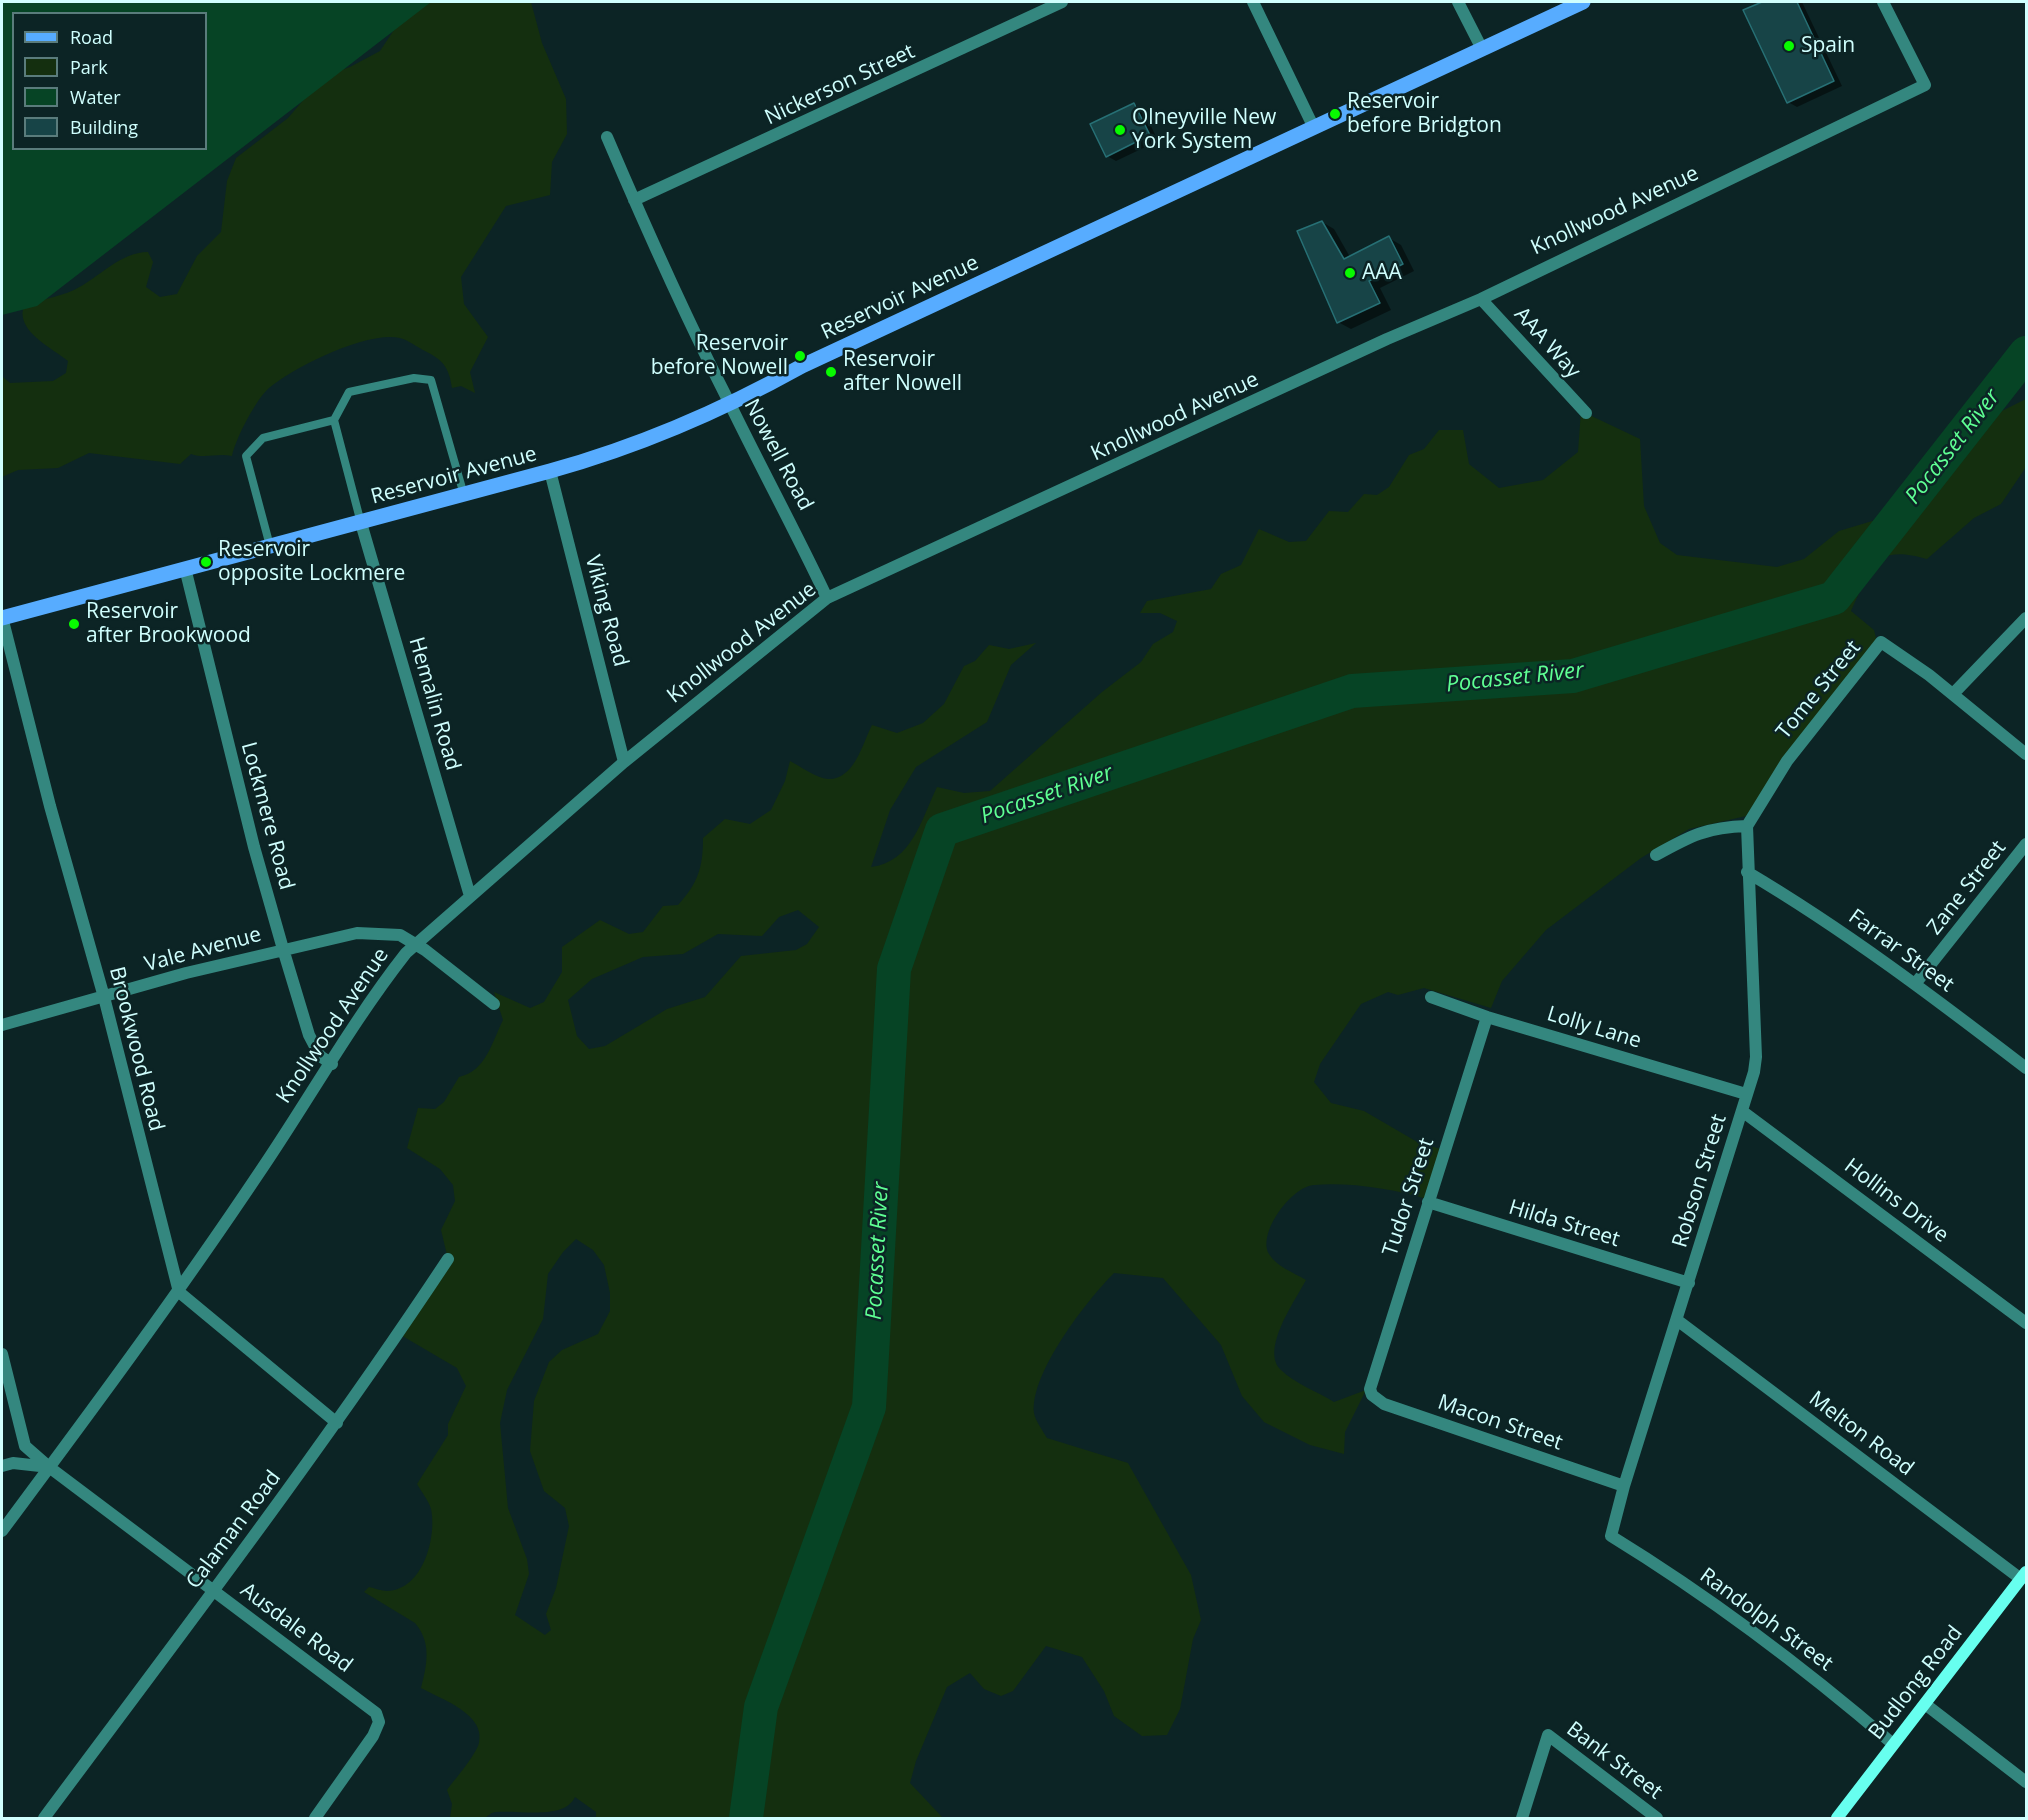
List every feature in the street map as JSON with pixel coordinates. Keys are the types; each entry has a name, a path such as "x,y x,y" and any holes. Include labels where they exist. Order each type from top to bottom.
{"main road":[{"name":"Reservoir Avenue","path":"2,617 464,495 550,471 638,442 729,403 1583,2"},
{"name":"Budlong Road","path":"1837,1818 2024,1575"}],"street":[{"name":"Nickerson Street","path":"634,200 1062,2"},
{"path":"1254,2 1314,128"},
{"path":"1458,2 1482,49"},
{"name":"Knollwood Avenue","path":"2,1531 179,1292 332,1064 377,990 470,896 624,762 827,598 1387,339 1481,299 1925,85 1882,2"},
{"name":"Nowell Road","path":"607,137 729,403 783,504 827,598"},
{"name":"AAA Way","path":"1481,299 1586,413"},
{"name":"Viking Road","path":"550,471 624,762"},
{"name":"Hemalin Road","path":"361,523 470,896"},
{"name":"Lockmere Road","path":"185,568 254,847 283,949 309,1035 320,1056 332,1064"},
{"name":"Brookwood Road","path":"2,617 50,806 104,997 179,1292"},
{"path":"1953,694 2026,618"},
{"name":"Tome Street","path":"1747,826 1787,761 1881,642 1953,694 2026,754"},
{"path":"1656,855 1685,839 1716,827 1747,826"},
{"name":"Robson Street","path":"1611,1536 1624,1486 1689,1283 1756,1057 1747,826"},
{"name":"Zane Street","path":"1916,984 2026,844"},
{"name":"Farrar Street","path":"1747,872 1799,903 1916,984 2026,1068"},
{"name":"Vale Avenue","path":"2,1025 283,949 357,933 374,932 400,935 420,946 494,1004"},
{"name":"Lolly Lane","path":"1431,997 1486,1017 1746,1094"},
{"name":"Tudor Street","path":"1370,1389 1486,1017"},
{"name":"Hollins Drive","path":"1742,1110 2026,1323"},
{"name":"Hilda Street","path":"1428,1202 1689,1283"},
{"name":"Calaman Road","path":"44,1818 337,1423 448,1259"},
{"path":"179,1292 337,1423"},
{"name":"Melton Road","path":"1677,1320 2024,1575"},
{"name":"Ausdale Road","path":"2,1354 25,1446 376,1713 379,1722 373,1736 315,1818"},
{"name":"Macon Street","path":"1370,1389 1372,1395 1384,1404 1624,1486"},
{"path":"2,1466 13,1463 50,1467"},
{"name":"Randolph Street","path":"1611,1536 1655,1563 1836,1696 1893,1744"},
{"path":"1925,1704 2026,1782"},
{"name":"Bank Street","path":"1522,1818 1548,1734 1658,1818"}],"lane":[{"path":"361,523 334,420 349,392 414,378 431,380 464,495"},
{"path":"270,546 246,456 263,438 334,420"}],"green space":[{"path":"423,2 531,2 542,43 566,99 567,134 552,162 550,195 506,206 461,277 464,304 488,337 470,372 475,393 461,386 452,388 447,369 441,361 406,340 386,337 369,340 350,345 313,361 269,388 247,420 232,456 191,454 180,464 89,453 58,468 18,470 2,477 2,359 3,377 10,383 53,381 66,373 68,361 31,332 23,317 23,309 74,290 128,256 148,252 153,262 146,287 160,297 177,294 197,256 221,232 227,181 236,158 288,118 324,76 350,67 380,51 404,15"},
{"path":"2026,399 2026,467 2001,504 1974,518 1927,559 1895,554 1884,557 1876,563 1864,582 1851,611 1874,630 1878,646 1746,816 1689,829 1641,858 1546,930 1502,981 1491,1008 1424,988 1398,995 1388,992 1361,1004 1320,1064 1314,1082 1331,1103 1364,1111 1419,1143 1441,1149 1427,1199 1371,1187 1314,1185 1305,1187 1287,1202 1272,1223 1268,1234 1267,1245 1272,1258 1306,1280 1277,1338 1274,1350 1281,1370 1299,1383 1334,1402 1366,1390 1345,1432 1344,1454 1310,1445 1264,1422 1242,1396 1221,1345 1163,1278 1114,1273 1062,1338 1050,1358 1035,1397 1034,1413 1037,1422 1047,1438 1128,1463 1191,1575 1201,1620 1193,1639 1180,1709 1167,1735 1142,1736 1114,1716 1104,1691 1082,1657 1046,1646 1013,1691 1001,1696 984,1689 970,1673 947,1687 916,1761 910,1783 943,1818 596,1818 596,1812 575,1797 562,1809 552,1811 496,1812 480,1819 450,1818 452,1804 447,1790 474,1754 479,1743 476,1724 460,1709 421,1688 427,1654 424,1638 415,1623 364,1592 369,1587 387,1591 399,1588 410,1582 425,1560 432,1533 431,1509 417,1484 448,1435 448,1424 466,1386 457,1368 399,1334 448,1259 441,1230 455,1201 453,1185 440,1169 407,1148 418,1108 435,1109 444,1102 459,1077 476,1069 487,1054 503,1020 494,992 530,1008 544,1002 562,972 562,947 600,920 629,934 643,932 663,906 678,905 698,875 703,838 725,819 750,824 771,810 785,781 790,761 818,776 828,779 837,778 851,768 872,725 897,733 923,723 944,704 964,666 975,661 989,645 1009,649 1036,643 1011,665 987,722 916,767 890,810 871,867 896,857 913,838 937,787 964,793 990,791 1102,692 1141,662 1153,644 1173,632 1177,621 1160,613 1140,613 1147,601 1211,589 1221,574 1241,565 1259,529 1289,542 1306,541 1329,511 1348,512 1364,494 1377,495 1389,487 1409,455 1424,449 1439,430 1463,430 1469,464 1499,488 1543,480 1578,452 1581,411 1640,439 1644,506 1660,543 1677,555 1777,567 1804,559 1839,531 1889,516 1916,474 1947,456 1960,439 1986,419","holes":["798,910 819,927 807,944 796,950 741,956 705,997 667,1009 605,1046 589,1049 577,1036 568,1000 592,979 643,957 683,954 718,934 762,936 779,917","576,1239 593,1250 604,1265 610,1293 610,1311 598,1334 562,1350 549,1362 534,1401 530,1451 544,1491 565,1508 569,1526 556,1588 546,1614 551,1630 545,1635 515,1615 529,1574 527,1559 508,1508 500,1423 507,1390 543,1319 548,1274 563,1252"]}],"water":[{"path":"2,2 431,2 37,306 2,315"}],"building":[{"name":"Spain","path":"1762,2 1797,2 1834,81 1787,103 1743,10"},
{"name":"Olneyville New York System","path":"1134,103 1150,135 1106,157 1090,124"},
{"name":"AAA","path":"1322,221 1344,259 1389,236 1403,264 1369,281 1380,303 1337,323 1297,231"}],"waterway":[{"name":"Pocasset River","path":"746,1818 761,1707 869,1407 894,969 942,830 1352,691 1573,676 1834,598 2026,353"}],"place":[{"name":"Spain","path":"1789,46"},
{"name":"Reservoir before Bridgton","path":"1335,114"},
{"name":"Olneyville New York System","path":"1120,130"},
{"name":"AAA","path":"1350,273"},
{"name":"Reservoir before Nowell","path":"800,356"},
{"name":"Reservoir after Nowell","path":"831,372"},
{"name":"Reservoir opposite Lockmere","path":"206,562"},
{"name":"Reservoir after Brookwood","path":"74,624"}]}
